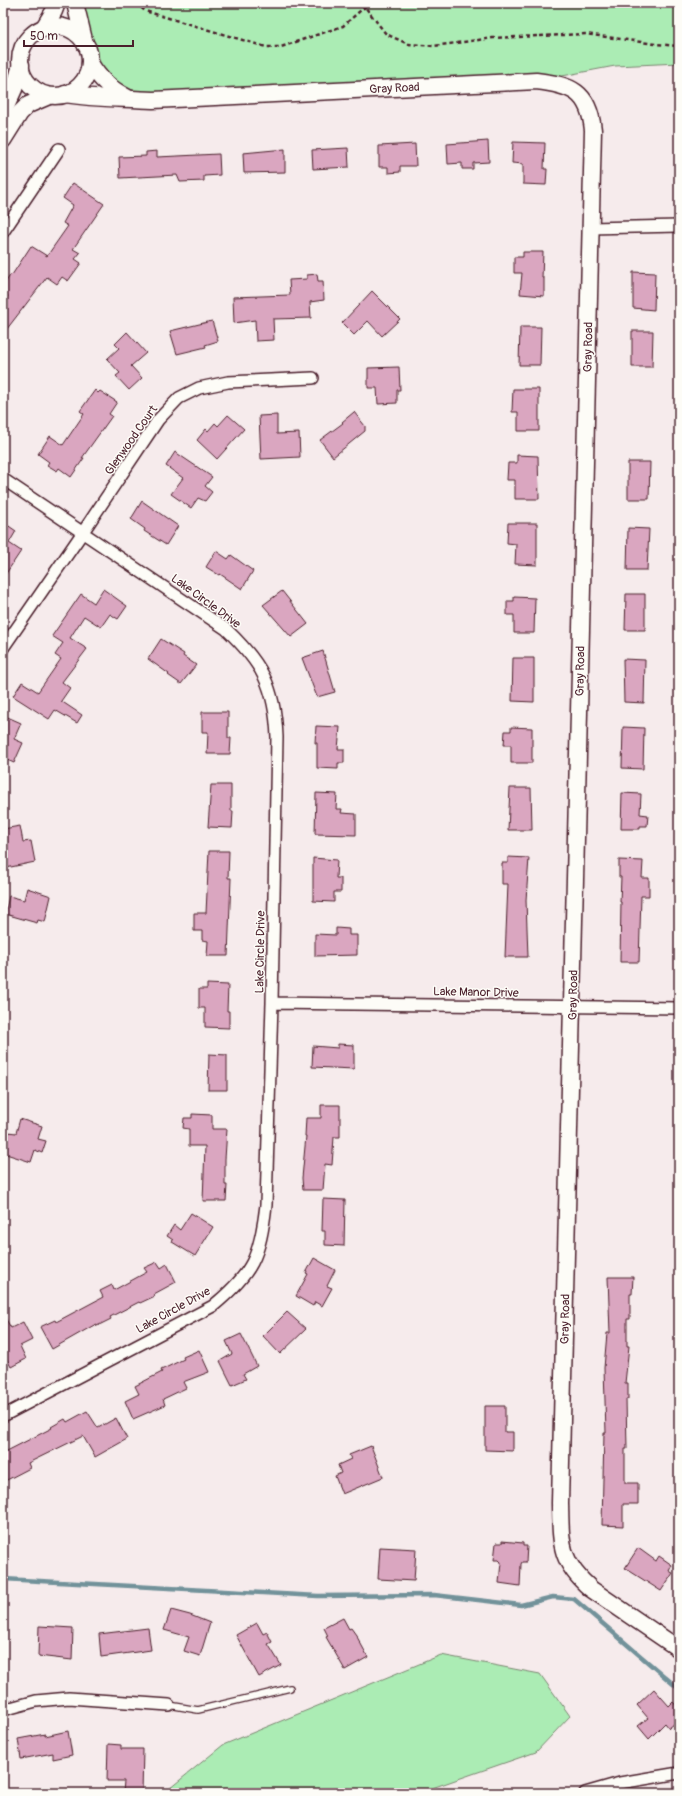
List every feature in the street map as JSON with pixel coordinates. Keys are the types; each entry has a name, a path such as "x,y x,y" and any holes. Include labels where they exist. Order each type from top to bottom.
{"street":[{"path":"43,29 57,3"},
{"path":"75,3 85,44"},
{"path":"55,26 67,28 78,34 85,44 90,55 90,63 86,78 80,87 60,96 49,96 38,92 30,85 24,76 21,65 21,54 25,44 33,35 43,29 55,26"},
{"name":"Gray Road","path":"90,63 103,82 128,98"},
{"path":"3,113 14,89 21,65"},
{"name":"Gray Road","path":"65,94 113,100 128,98 153,100 536,81 556,83 574,91 584,100 589,108 593,130 560,1503 561,1538 566,1559 579,1579 591,1589 679,1649"},
{"path":"3,140 20,113 28,105 49,96"},
{"path":"3,232 59,149"},
{"path":"590,228 679,226"},
{"name":"Glenwood Court","path":"3,648 158,420 179,398 200,388 228,382 313,378"},
{"name":"Lake Circle Drive","path":"3,479 226,629 250,653 260,667 274,704 277,737 272,1003 266,1205 263,1230 258,1250 246,1274 232,1290 213,1306 3,1416"},
{"name":"Lake Manor Drive","path":"272,1003 679,1008"},
{"path":"3,1710 36,1701 69,1698 169,1705"},
{"path":"585,1793 620,1783 679,1773"}],"lane":[{"path":"169,1705 198,1710 290,1688"}],"path":[{"path":"136,3 144,11 266,47 281,47 343,26 369,3"},
{"path":"362,3 386,34 408,44 434,46 493,38 586,34 679,46"}],"green space":[{"path":"81,3 679,3 679,63 615,66 536,81 153,100 120,84 110,77 104,70 94,53"},
{"path":"441,1655 540,1674 570,1716 536,1752 435,1787 425,1793 164,1793 223,1745"}],"building":[{"path":"488,141 489,162 473,163 473,169 462,169 462,163 448,164 447,144"},
{"path":"513,142 545,143 544,169 547,169 546,185 523,184 523,164 512,163"},
{"path":"415,144 416,166 400,166 400,172 388,173 388,167 379,167 379,146"},
{"path":"348,148 349,167 313,169 312,150"},
{"path":"285,149 285,172 244,173 243,153"},
{"path":"157,151 157,157 219,154 220,175 204,176 204,181 180,182 177,175 120,178 119,157 146,156 146,152"},
{"path":"73,183 104,204 73,249 80,253 75,259 81,263 68,281 62,277 57,284 47,277 3,334 3,302 8,296 3,291 3,286 31,246 47,256 68,226 63,223 73,205 63,198"},
{"path":"523,252 543,252 542,278 544,278 544,296 520,294 522,273 514,273 514,257 523,257"},
{"path":"633,272 655,273 654,310 633,308"},
{"path":"317,274 318,281 323,281 324,300 310,302 311,318 273,319 274,340 256,341 255,320 234,323 233,297 290,295 289,280 307,279 307,275"},
{"path":"372,291 400,319 382,336 368,321 354,335 342,323"},
{"path":"212,321 218,341 205,345 206,347 177,354 170,331"},
{"path":"520,327 541,327 540,365 519,365"},
{"path":"632,331 653,331 652,367 632,367"},
{"path":"127,332 146,353 131,366 142,378 129,390 116,376 120,373 107,359 119,348 115,344"},
{"path":"399,367 400,390 397,390 397,403 378,404 377,388 368,388 368,368"},
{"path":"513,389 539,389 539,431 518,431 518,412 512,412"},
{"path":"95,390 98,393 100,391 117,402 109,414 112,416 82,458 84,458 71,477 59,468 57,471 47,465 49,462 38,454 50,436 63,445 84,414 80,411"},
{"path":"354,412 365,426 365,431 333,457 320,440 343,423 342,422"},
{"path":"228,415 244,429 217,459 197,440 206,429 208,431 215,423 218,426"},
{"path":"277,415 277,434 299,433 300,457 261,459 259,416"},
{"path":"175,452 212,477 205,486 212,492 205,501 198,498 191,508 171,494 183,478 166,466"},
{"path":"517,455 538,456 539,499 515,499 515,480 507,480 508,463 517,463"},
{"path":"628,462 650,462 649,499 628,499"},
{"path":"142,501 178,526 166,545 144,531 145,529 131,519"},
{"path":"3,522 16,531 9,543 21,551 3,578"},
{"path":"508,523 537,523 537,565 515,564 516,544 507,543"},
{"path":"628,528 649,529 647,570 627,570"},
{"path":"216,551 228,559 231,555 253,571 242,589 220,574 219,575 206,567"},
{"path":"103,589 127,606 118,619 110,614 101,627 84,616 70,638 87,649 62,682 70,688 61,701 82,715 77,723 55,710 49,719 13,696 22,682 38,692 61,659 55,655 63,643 52,636 81,594 94,603"},
{"path":"282,591 308,624 291,637 263,605"},
{"path":"626,594 645,594 645,630 625,630"},
{"path":"514,597 535,598 534,633 514,633 514,615 507,615 507,601 514,601"},
{"path":"161,639 184,654 183,656 196,665 181,684 148,659"},
{"path":"323,651 335,692 317,697 302,658"},
{"path":"513,658 534,658 534,702 512,701"},
{"path":"623,659 645,660 644,703 624,702"},
{"path":"202,712 228,712 228,738 231,738 230,754 207,754 208,732 202,732"},
{"path":"3,715 21,723 14,739 23,743 14,763 5,759 3,764"},
{"path":"316,726 340,727 338,749 344,749 344,763 338,763 338,769 317,768 317,743 315,743"},
{"path":"511,727 532,728 532,763 511,763 511,745 504,745 505,731 511,731"},
{"path":"623,727 644,728 643,769 622,768"},
{"path":"211,785 231,785 231,811 233,811 232,828 208,827"},
{"path":"510,788 531,788 532,830 508,830"},
{"path":"316,793 337,794 336,809 342,809 341,813 356,814 356,835 315,834"},
{"path":"622,793 641,794 640,814 648,815 647,826 640,826 640,829 621,829"},
{"path":"20,826 23,842 31,841 35,862 6,868 3,850 6,848 3,829"},
{"path":"209,851 229,851 228,878 231,878 228,956 207,956 208,941 202,940 202,931 194,931 194,913 206,913"},
{"path":"508,857 529,858 526,900 528,957 505,957 508,884 502,884 502,863 508,863"},
{"path":"313,858 337,860 336,878 341,878 341,892 334,892 334,902 313,901"},
{"path":"619,860 643,861 642,878 649,878 649,896 641,896 639,962 620,962 621,877 619,877"},
{"path":"27,888 51,896 45,922 38,920 37,923 5,914 9,896 24,900"},
{"path":"336,928 349,929 349,935 357,935 357,955 315,956 315,934 336,935"},
{"path":"207,984 228,985 227,1011 229,1011 229,1028 205,1027 205,1008 199,1008 199,989 207,989"},
{"path":"338,1044 354,1045 354,1069 312,1067 313,1046 338,1048"},
{"path":"209,1054 227,1055 227,1090 208,1090"},
{"path":"321,1105 340,1105 340,1137 334,1137 332,1165 325,1164 323,1190 303,1190 302,1178 306,1118 321,1118"},
{"path":"192,1114 212,1115 212,1129 227,1129 225,1159 225,1185 227,1185 226,1201 203,1201 205,1146 189,1146 189,1129 183,1128 184,1118 192,1118"},
{"path":"20,1119 42,1126 38,1139 46,1141 42,1153 35,1150 31,1162 3,1153 3,1136 7,1137 8,1132 16,1133"},
{"path":"323,1199 345,1200 344,1246 325,1245 325,1231 322,1231"},
{"path":"191,1213 213,1227 195,1256 172,1242 173,1240 167,1236 174,1225 180,1230"},
{"path":"314,1258 335,1270 327,1286 332,1288 322,1306 315,1302 313,1306 296,1296 308,1274 306,1273"},
{"path":"157,1262 161,1268 167,1264 176,1282 154,1294 155,1296 140,1303 139,1302 110,1317 111,1319 97,1326 96,1324 52,1349 40,1327 55,1320 56,1322 103,1297 100,1291 112,1285 114,1290 147,1272 144,1268"},
{"path":"608,1277 633,1277 632,1294 630,1294 630,1319 627,1319 627,1346 629,1346 625,1383 628,1383 628,1399 626,1399 627,1449 625,1449 625,1483 638,1483 638,1504 623,1504 623,1526 602,1525 604,1433 606,1433 604,1368 607,1333 610,1333"},
{"path":"287,1312 306,1329 280,1354 263,1336"},
{"path":"3,1314 11,1328 23,1322 32,1340 20,1346 26,1359 11,1367 3,1352"},
{"path":"241,1334 257,1366 243,1374 246,1379 232,1385 220,1361 232,1354 226,1341"},
{"path":"199,1350 209,1372 183,1382 186,1388 163,1399 165,1405 133,1419 125,1401 139,1394 135,1386 162,1372 161,1370 184,1359 183,1357"},
{"path":"485,1406 505,1406 505,1432 513,1432 513,1451 485,1450"},
{"path":"87,1411 98,1428 116,1418 127,1439 95,1457 83,1436 28,1463 30,1468 3,1482 3,1453 52,1428 51,1427 65,1419 67,1422"},
{"path":"371,1446 383,1477 342,1494 335,1476 341,1473 338,1465 351,1459 349,1455"},
{"path":"502,1541 523,1543 523,1546 527,1546 526,1562 522,1562 521,1564 520,1586 499,1583 501,1562 499,1560 494,1560 496,1543 502,1543"},
{"path":"380,1547 416,1549 414,1581 378,1579"},
{"path":"638,1548 656,1561 659,1556 672,1565 669,1571 673,1573 661,1591 625,1568"},
{"path":"171,1610 190,1615 210,1623 200,1656 184,1651 189,1637 164,1630"},
{"path":"343,1618 349,1629 351,1628 356,1635 368,1657 345,1670 326,1637 328,1636 324,1628"},
{"path":"257,1623 263,1634 267,1632 272,1642 268,1644 281,1665 259,1677 236,1635"},
{"path":"39,1626 73,1628 72,1660 38,1656"},
{"path":"148,1628 151,1650 101,1657 99,1634"},
{"path":"654,1689 669,1706 673,1702 679,1709 679,1720 669,1728 665,1723 649,1739 638,1726 648,1718 637,1705"},
{"path":"68,1731 72,1755 53,1759 53,1753 21,1759 18,1739 45,1734 45,1736"},
{"path":"108,1744 121,1745 121,1749 143,1749 142,1793 123,1793 124,1781 107,1781"}],"waterway":[{"path":"3,1579 318,1596 434,1595 521,1605 553,1597 574,1599 679,1689"}]}
